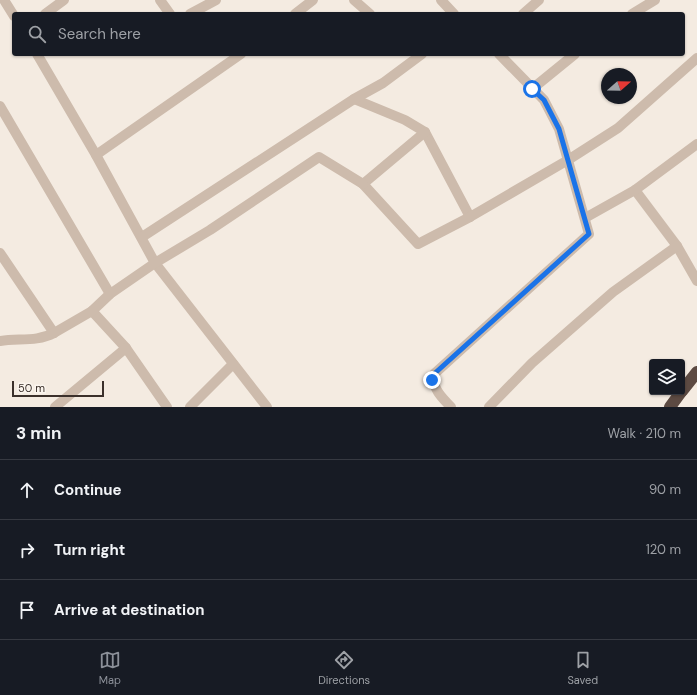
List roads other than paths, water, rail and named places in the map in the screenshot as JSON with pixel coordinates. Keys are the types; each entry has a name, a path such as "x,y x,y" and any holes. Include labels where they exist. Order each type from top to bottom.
{"highway":[{"path":"685,388 697,372"},
{"path":"670,407 680,395"}],"street":[{"path":"4,0 12,13"},
{"path":"48,12 64,0"},
{"path":"160,0 169,12"},
{"path":"194,12 216,0"},
{"path":"297,12 313,0"},
{"path":"354,0 368,12"},
{"path":"443,0 452,12"},
{"path":"525,12 538,0"},
{"path":"635,12 655,0"},
{"path":"38,56 96,154 155,263 267,407"},
{"path":"96,154 238,56"},
{"path":"451,407 440,396 432,380 434,374 589,234 559,129 544,100 502,56"},
{"path":"532,89 572,56"},
{"path":"142,237 354,99 383,83 411,57"},
{"path":"2,338 33,340 54,333 92,311 110,294 155,263 210,230 319,157 363,184 418,244 470,217 568,160 618,128 697,58"},
{"path":"354,99 405,120 425,132 470,217"},
{"path":"0,106 110,294"},
{"path":"363,184 425,132"},
{"path":"585,218 636,190 697,144"},
{"path":"636,190 677,246 697,281"},
{"path":"489,407 532,363 613,292 677,246"},
{"path":"0,253 54,333"},
{"path":"92,311 126,348 167,407"},
{"path":"55,407 126,348"},
{"path":"190,407 233,364"}]}
